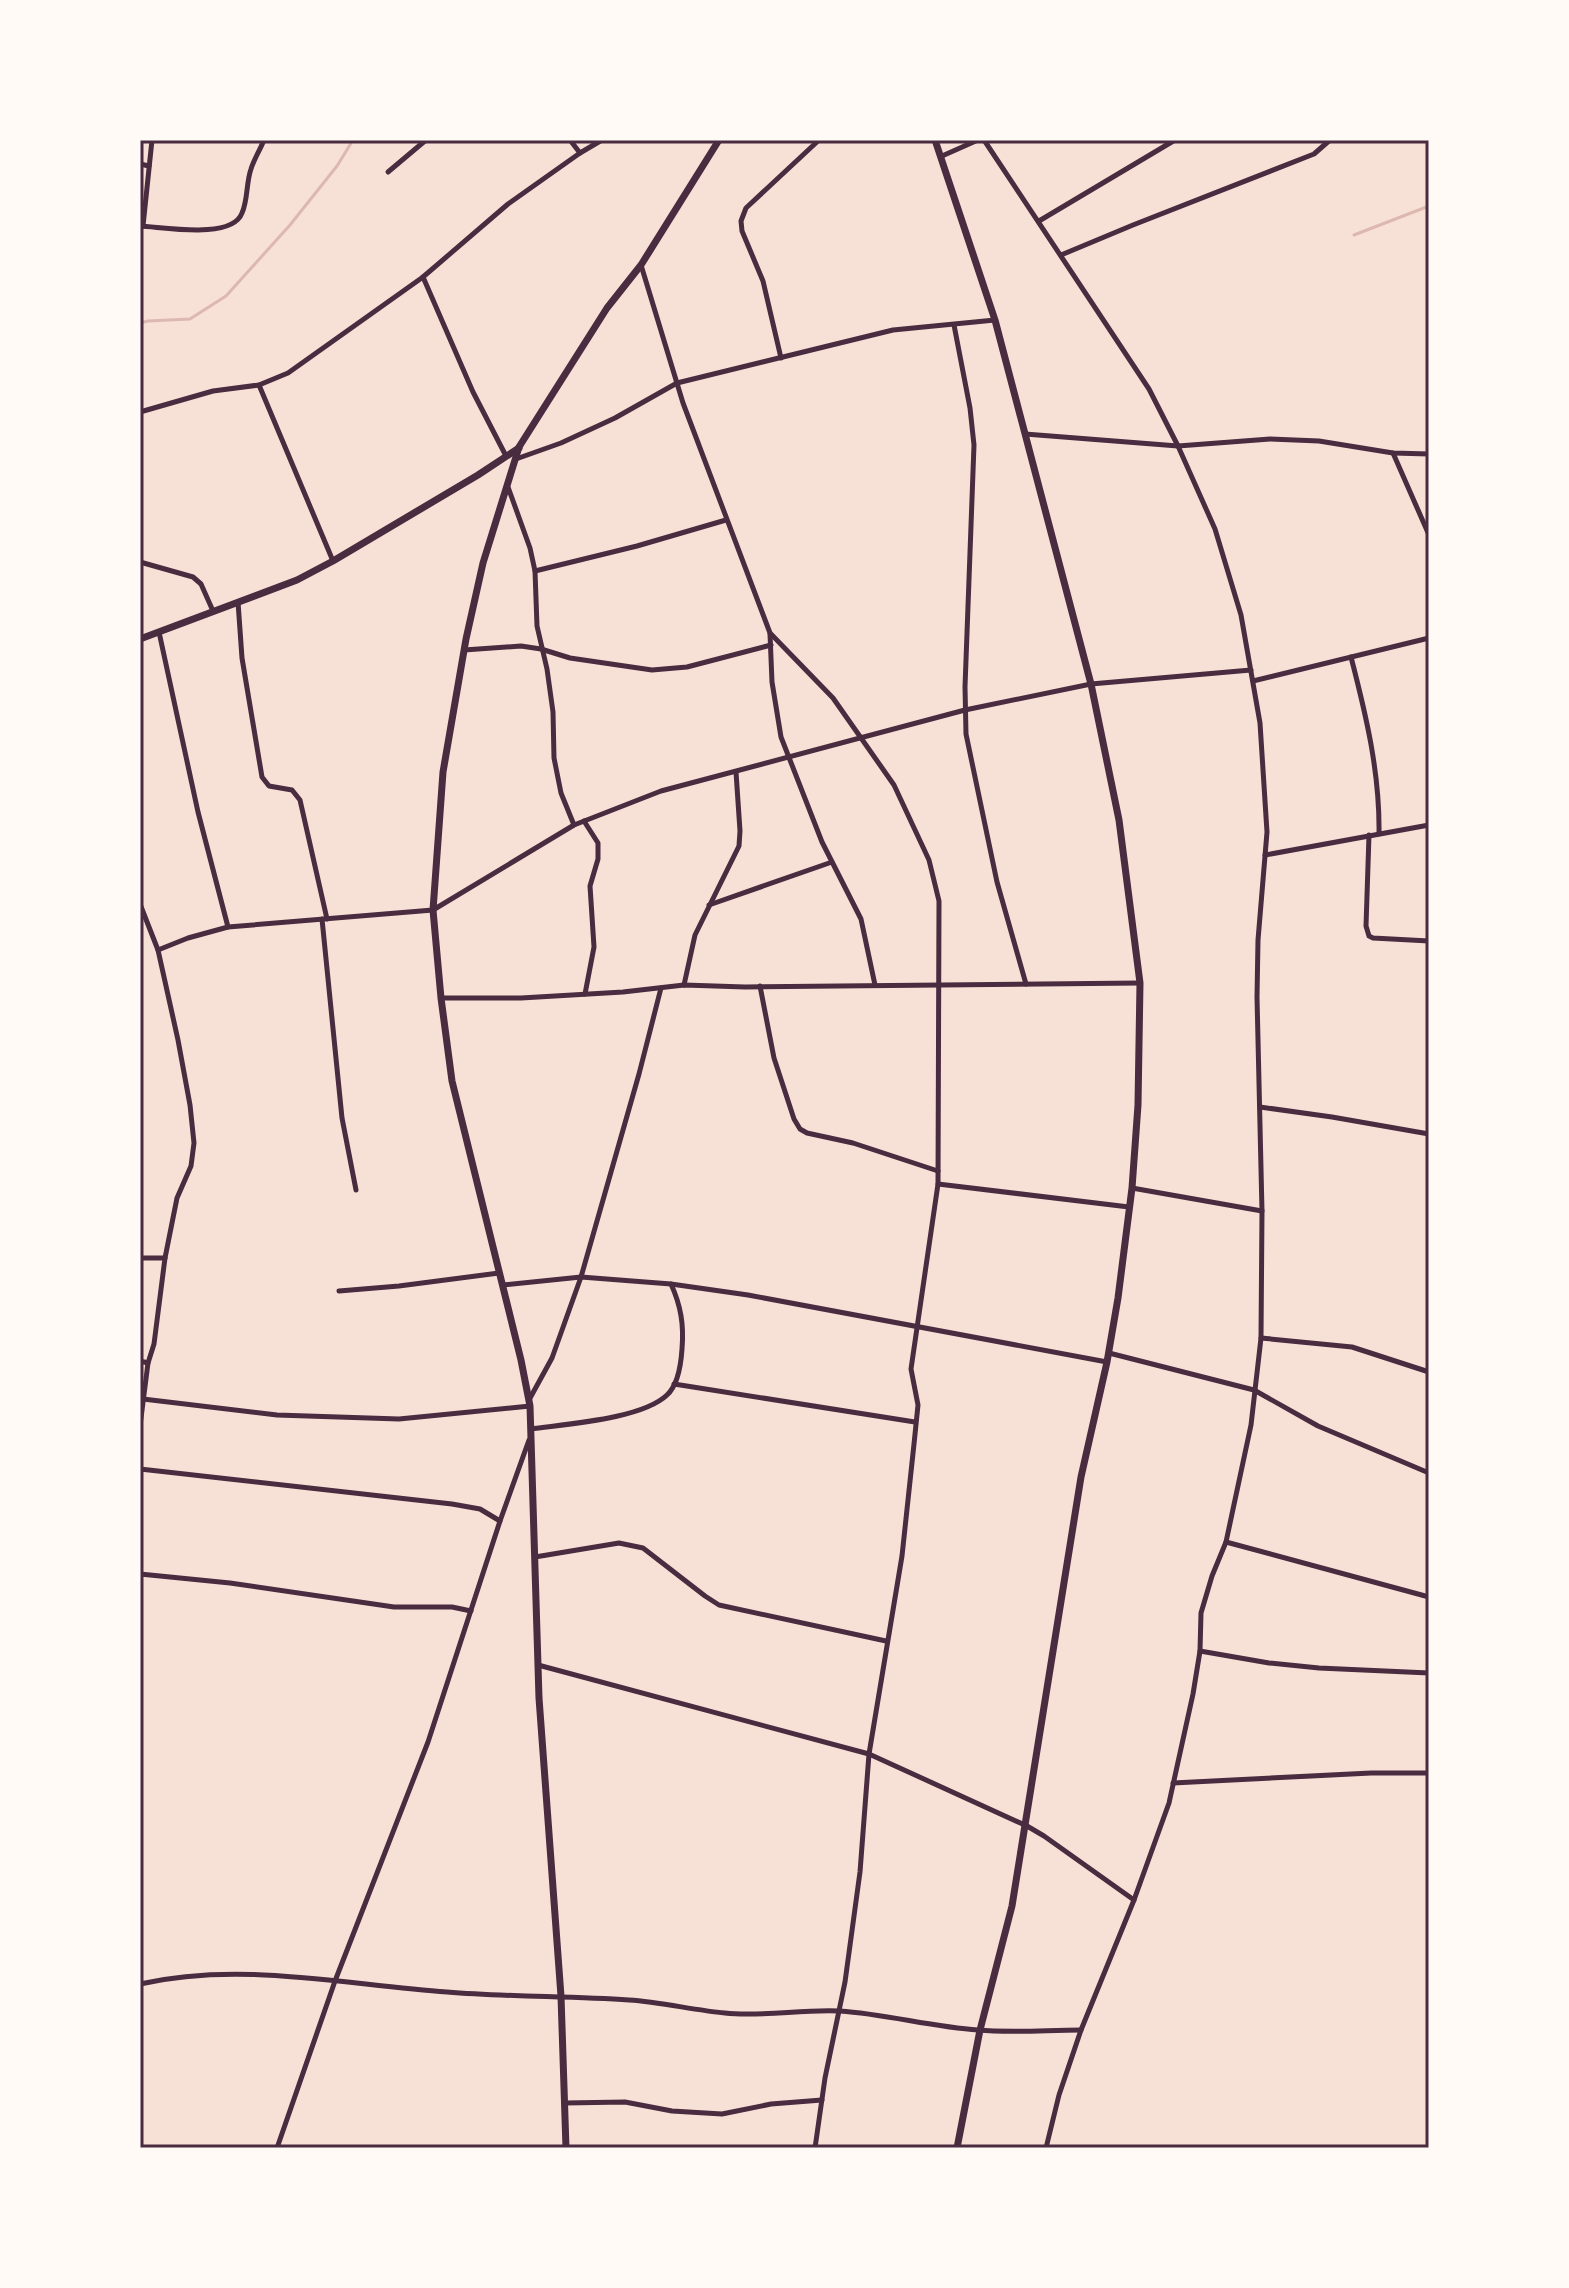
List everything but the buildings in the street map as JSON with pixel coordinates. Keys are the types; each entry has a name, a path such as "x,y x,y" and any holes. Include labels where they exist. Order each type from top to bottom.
{"street":[{"path":"152,140 142,226 205,231 225,228 238,221 243,212 251,169 264,140"},
{"path":"388,172 426,140"},
{"path":"570,140 580,153"},
{"path":"140,412 213,391 259,385 288,373 423,277 508,204 602,140"},
{"path":"566,2148 561,1996 538,1665 529,1404 521,1360 452,1081 433,910 443,772 483,563 519,447 607,308 641,265 719,140"},
{"path":"781,358 763,281 742,231 741,221 746,208 819,140"},
{"path":"935,140 995,320 1091,684 1119,820 1140,983 1138,1105 1132,1188 1109,1353 1081,1477 1012,1906 980,2030 957,2148"},
{"path":"942,156 981,140 1039,221 1149,389 1178,446 1215,529 1241,615 1260,723 1267,832 1258,940 1261,1338 1251,1425 1226,1542 1201,1613 1200,1651 1169,1803 1134,1900 1081,2030 1059,2095 1046,2148"},
{"path":"1039,221 1175,140"},
{"path":"1061,255 1314,154 1330,140"},
{"path":"140,164 149,166"},
{"path":"641,265 677,383 770,633 772,682 781,737 822,842 861,919 875,985"},
{"path":"423,277 473,392 506,456"},
{"path":"516,459 602,424 677,383 893,330 995,320"},
{"path":"954,325 974,445 966,734 997,882 1026,984"},
{"path":"259,385 333,561"},
{"path":"1025,434 1178,446 1270,439 1319,441 1393,453 1429,454"},
{"path":"140,639 297,580 519,447"},
{"path":"1393,453 1429,535"},
{"path":"507,486 530,548 535,571 537,626 553,712 554,758 561,793 574,825"},
{"path":"535,571 726,520"},
{"path":"140,562 193,577 201,584 213,611"},
{"path":"238,602 242,658 262,777 269,786 292,790 300,800 324,919 342,1118 356,1190"},
{"path":"159,631 198,812 228,927"},
{"path":"770,633 833,698 894,785 929,860 939,901 941,938 938,984 938,1184 911,1369 918,1405 902,1556 869,1754 860,1872 815,2148"},
{"path":"1253,681 1429,638"},
{"path":"464,650 521,646 570,658 652,670 687,667 771,645"},
{"path":"1351,657 1374,758 1380,805 1379,834"},
{"path":"158,950 228,927 433,910 574,825 661,791 965,710 1091,684 1251,670"},
{"path":"684,985 695,935 739,846 736,772"},
{"path":"584,821 598,843 598,859 590,886 594,947 585,994"},
{"path":"1265,855 1429,825"},
{"path":"1369,835 1366,926 1369,936 1429,941"},
{"path":"709,905 832,862"},
{"path":"140,904 158,950 178,1040 194,1143 191,1166 177,1198 165,1258 140,1426"},
{"path":"441,998 521,998 684,985 1140,983"},
{"path":"760,986 774,1058 800,1129 938,1171"},
{"path":"529,1404 552,1358 581,1277 661,988"},
{"path":"1260,1107 1429,1134"},
{"path":"938,1184 1129,1207"},
{"path":"1132,1188 1262,1211"},
{"path":"140,1258 165,1258"},
{"path":"339,1291 499,1273"},
{"path":"503,1285 581,1277 671,1284 748,1295 1107,1362"},
{"path":"531,1432 625,1414 653,1405 669,1394 681,1366 683,1344 681,1306 671,1284"},
{"path":"1261,1338 1352,1347 1429,1372"},
{"path":"1109,1353 1254,1390 1318,1426 1429,1473"},
{"path":"140,1361 148,1363"},
{"path":"674,1384 915,1422"},
{"path":"143,1399 277,1415 399,1419 529,1404"},
{"path":"277,2148 335,1981 428,1742 531,1432"},
{"path":"140,1469 452,1504 480,1509 500,1521"},
{"path":"1226,1542 1429,1597"},
{"path":"535,1557 619,1543 633,1545 643,1548 719,1605 886,1641"},
{"path":"140,1574 230,1583 394,1607 452,1607 471,1611"},
{"path":"1200,1651 1269,1663 1429,1673"},
{"path":"538,1665 869,1754 1027,1826 1134,1900"},
{"path":"1173,1783 1429,1773"},
{"path":"140,1984 211,1974 255,1974 447,1992 633,2000 726,2013 760,2015 839,2011 980,2030 1081,2030"},
{"path":"565,2103 625,2102 684,2112 722,2114 771,2104 822,2100"}],"waterway":[{"path":"140,323 190,319 226,296 290,225 337,166 353,140"},
{"path":"1354,235 1429,206"}]}
